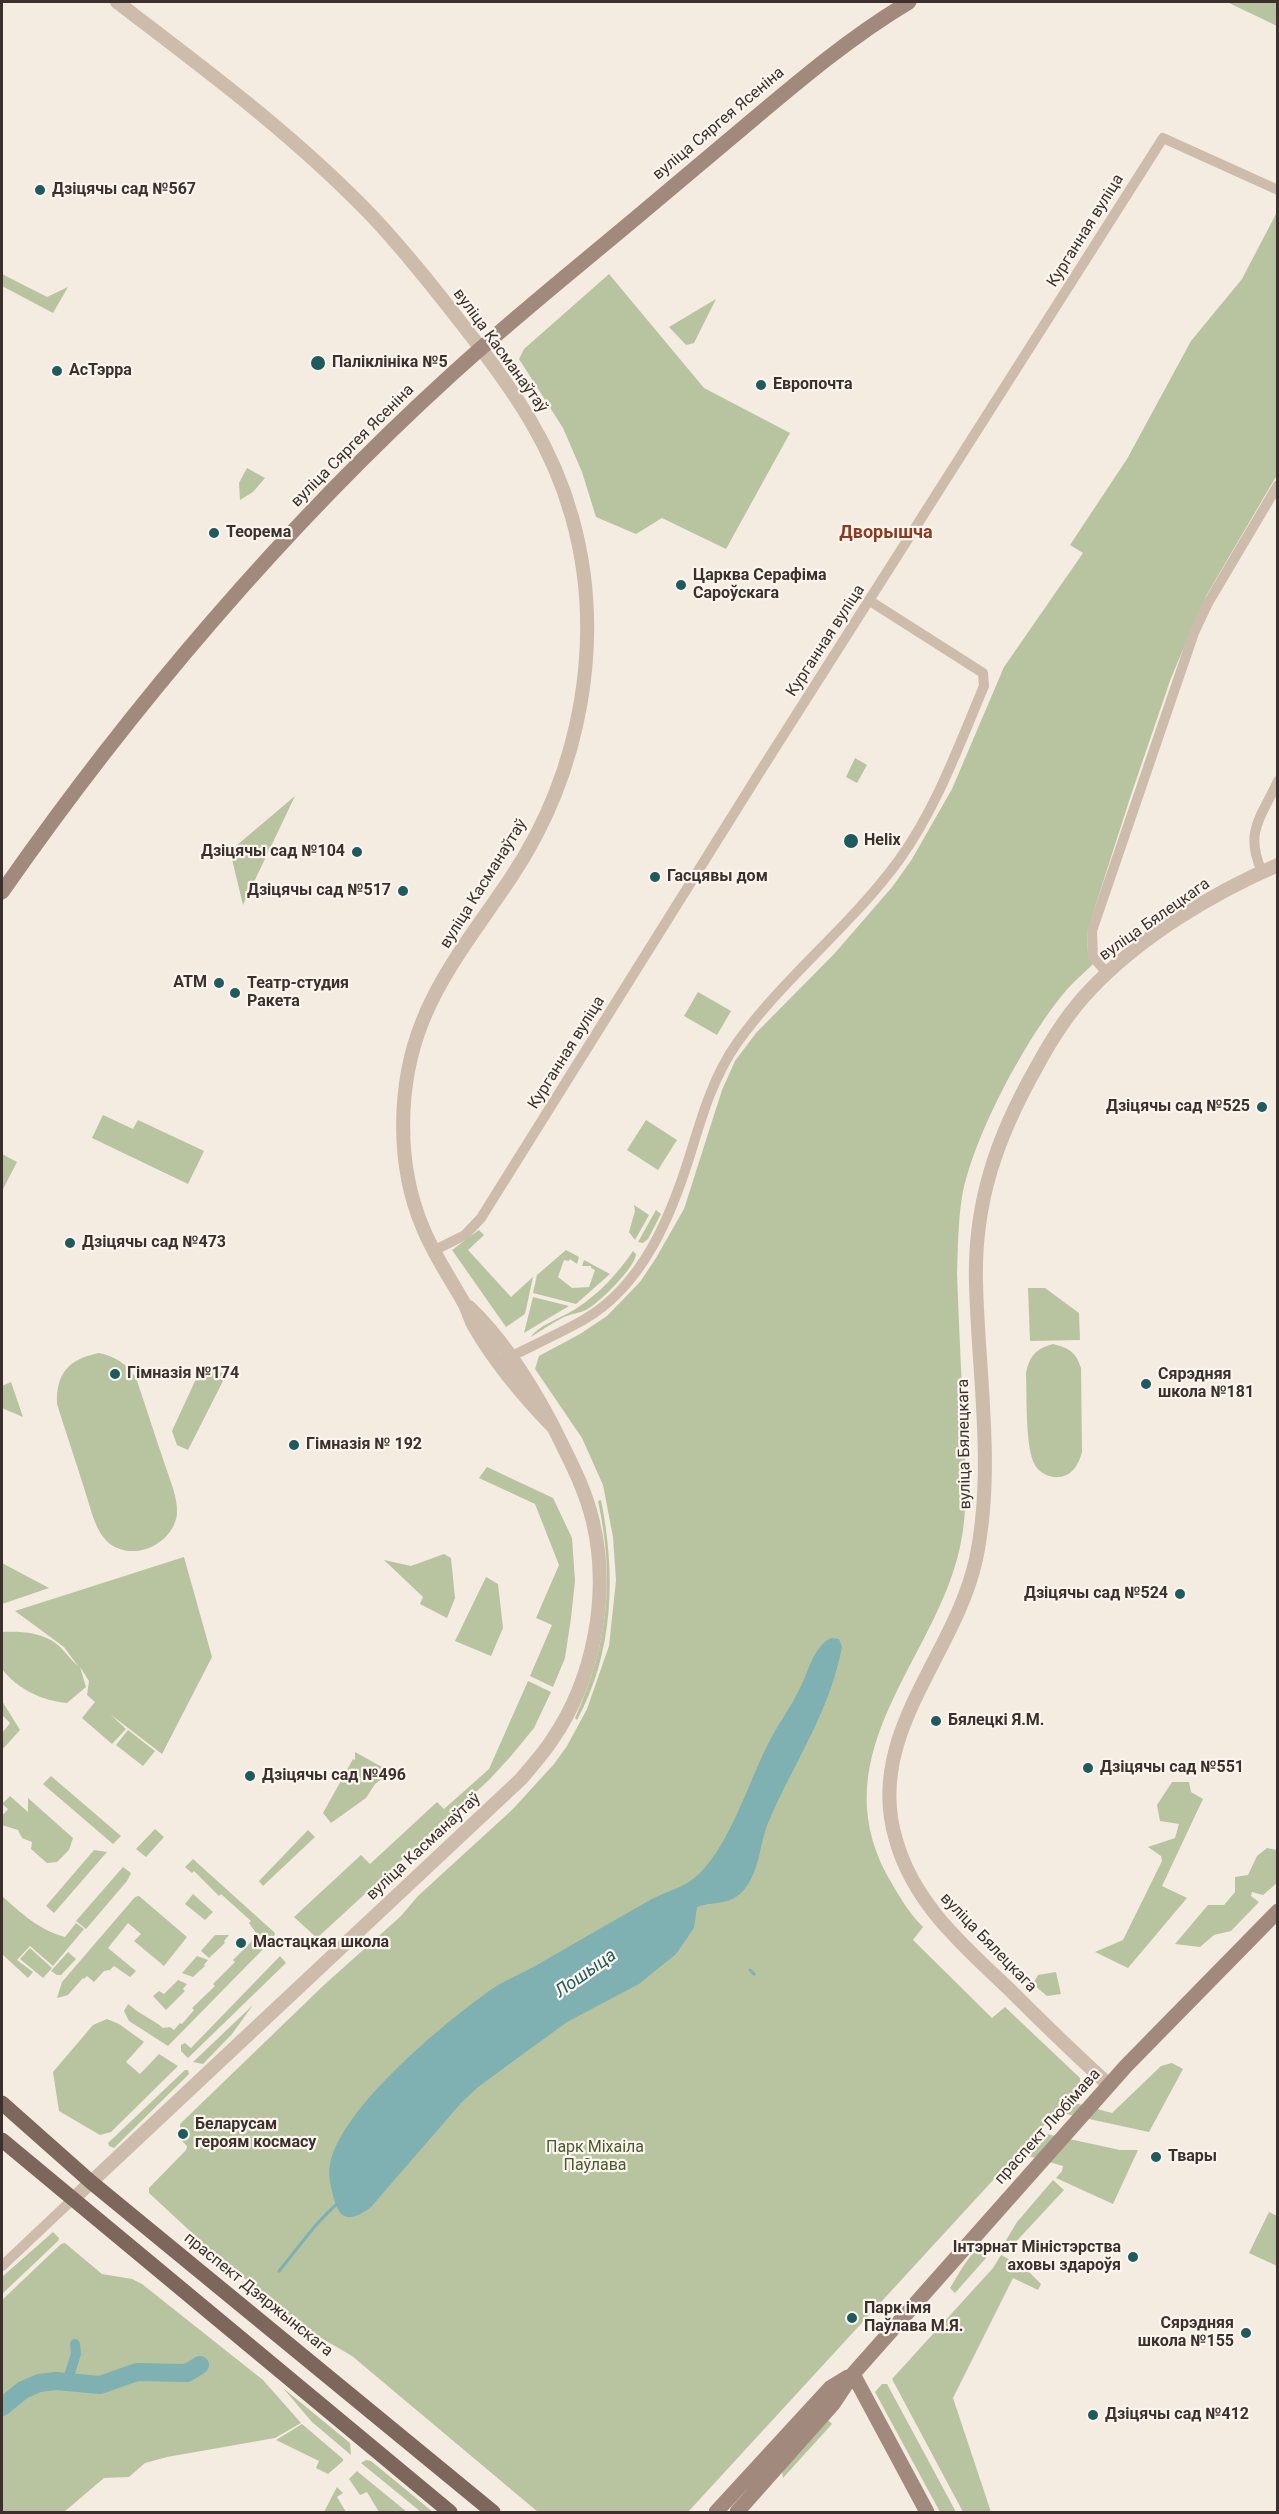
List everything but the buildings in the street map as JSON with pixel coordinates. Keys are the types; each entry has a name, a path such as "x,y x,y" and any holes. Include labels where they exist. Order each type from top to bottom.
{"main road":[{"name":"вуліца Сяргея Ясеніна","path":"2,892 46,828 229,601 326,497 451,375 481,349 800,79 877,21 909,2"},
{"name":"праспект Любімава","path":"737,2512 833,2404 853,2374 1109,2085 1278,1911"},
{"name":"праспект Дзяржынскага","path":"2,2103 91,2182 493,2512"},
{"path":"2,2140 450,2512"},
{"name":"праспект Любімава","path":"716,2512 830,2388 853,2374"},
{"path":"853,2374 927,2512"}],"street":[{"name":"вуліца Касманаўтаў","path":"72,2200 521,1779 553,1739 574,1701 594,1636 599,1598 599,1563 593,1522 576,1472 542,1403 505,1359 482,1319 464,1303 433,1251 412,1200 407,1169 404,1110 408,1067 423,1019 461,951 533,841 567,766 575,734 586,658 587,622 583,567 573,518 558,473 534,423 481,349 403,252 350,195 250,105 117,2"},
{"name":"Курганная вуліца","path":"433,1251 465,1235 481,1218 769,757 1163,138 1278,190"},
{"path":"1107,973 1093,957 1092,931 1183,667 1208,603 1278,485"},
{"path":"505,1359 585,1319 605,1305 642,1263 675,1203 710,1093 736,1044 796,975 872,894 899,860 928,814 984,686 983,673 870,601"},
{"path":"1262,872 1252,843 1255,828 1277,784"},
{"name":"вуліца Бялецкага","path":"1109,2085 958,1940 923,1900 912,1881 896,1843 889,1799 891,1772 903,1724 966,1593 974,1569 981,1527 985,1477 975,1280 979,1223 986,1182 1007,1124 1047,1047 1073,1009 1107,973 1178,920 1262,872 1278,866"},
{"path":"2,2266 72,2200"}],"green space":[{"path":"1227,2 1277,2 1277,26"},
{"name":"Парк Міхаіла Паўлава","path":"1277,212 1277,475 1206,596 1171,678 1087,932 1088,954 1093,964 1064,993 1017,1062 989,1118 968,1173 961,1206 957,1274 966,1470 963,1532 947,1588 890,1706 875,1746 867,1787 870,1830 887,1875 907,1909 923,1927 913,1940 992,2018 1005,2007 1080,2078 1080,2086 1073,2095 1075,2103 1112,2113 1161,2066 1172,2063 1183,2069 1149,2132 1057,2112 1037,2132 1120,2150 1138,2150 1113,2204 1056,2178 1063,2166 1018,2153 688,2512 538,2512 352,2356 309,2331 217,2256 149,2193 149,2188 186,2150 187,2146 181,2140 180,2124 324,1985 401,1916 418,1896 513,1809 554,1764 567,1746 587,1709 609,1646 616,1580 613,1537 603,1485 582,1438 535,1369 539,1356 580,1334 607,1316 640,1282 656,1258 684,1209 722,1090 735,1061 756,1033 835,953 893,886 912,859 952,789 1004,667 1083,553 1070,545 1127,459 1191,341 1242,279"},
{"path":"2,274 47,297 68,287 53,313 2,286"},
{"path":"609,274 704,388 790,433 726,549 662,518 636,534 596,517 582,472 563,428 519,359 524,349"},
{"path":"716,299 694,343 686,345 669,327"},
{"path":"247,468 265,478 253,492 240,500 239,483"},
{"path":"855,758 867,765 857,783 846,777"},
{"path":"295,796 243,905 230,851"},
{"path":"698,992 731,1011 717,1035 684,1016"},
{"path":"103,1115 133,1129 138,1120 204,1151 188,1184 92,1138"},
{"path":"646,1120 677,1140 658,1170 627,1150"},
{"path":"2,1154 17,1162 2,1191"},
{"path":"634,1205 649,1215 635,1240 629,1232 635,1211"},
{"path":"656,1210 661,1214 648,1239 643,1243 638,1242"},
{"path":"479,1230 484,1235 468,1250 511,1297 533,1277 525,1314 506,1327 452,1250"},
{"path":"566,1250 579,1257 577,1264 570,1259 569,1261 564,1260 558,1277 572,1288 589,1287 595,1270 591,1266 582,1266 584,1260 610,1274 576,1304 533,1293 537,1275"},
{"path":"633,1251 636,1254 630,1268 599,1300 586,1310 564,1317 531,1337 539,1329 572,1311 593,1296 615,1275"},
{"path":"1028,1288 1045,1288 1079,1313 1080,1340 1030,1341"},
{"path":"533,1297 569,1306 524,1333"},
{"path":"1053,1344 1071,1352 1077,1358 1081,1368 1082,1452 1072,1472 1059,1477 1045,1474 1035,1465 1027,1421 1026,1373 1028,1367 1035,1354 1042,1348"},
{"path":"99,1353 120,1361 136,1378 175,1495 177,1514 174,1526 158,1543 136,1551 113,1546 98,1528 57,1404 59,1384 66,1369 80,1359"},
{"path":"207,1366 226,1375 188,1450 177,1445 172,1431 201,1368"},
{"path":"11,1382 23,1417 2,1408 2,1386"},
{"path":"487,1467 553,1498 572,1538 575,1581 571,1618 565,1658 553,1687 530,1676 552,1625 536,1618 559,1565 535,1504 479,1478"},
{"path":"601,1500 609,1556 610,1584 605,1640 589,1694 577,1720 575,1718 595,1664 605,1612 606,1558 598,1501"},
{"path":"444,1554 451,1558 455,1598 447,1618 420,1604 423,1597 384,1560 411,1566"},
{"path":"184,1557 212,1657 162,1754 110,1714 126,1729 112,1744 82,1718 95,1702 87,1695 89,1681 80,1667 86,1687 67,1703 49,1700 31,1693 2,1669 2,1632 42,1636 60,1647 78,1666 64,1647 15,1611"},
{"path":"2,1563 49,1588 2,1604"},
{"path":"486,1577 498,1584 503,1628 491,1656 455,1641"},
{"path":"528,1681 551,1692 534,1728 489,1780 317,1938 294,1917 361,1855 370,1864 437,1802 444,1809 489,1769"},
{"path":"2,1701 20,1730 2,1750 2,1733 10,1723 2,1715"},
{"path":"128,1730 155,1751 143,1766 116,1745"},
{"path":"355,1752 391,1772 375,1784 366,1798 331,1823 323,1813 353,1759 355,1760"},
{"path":"51,1776 121,1836 113,1844 43,1784"},
{"path":"1172,1782 1189,1782 1191,1792 1203,1799 1162,1886 1187,1898 1128,1968 1095,1952 1123,1940 1162,1861 1161,1856 1148,1847 1175,1838 1179,1824 1160,1821 1157,1805"},
{"path":"10,1796 28,1812 28,1798 73,1838 69,1850 57,1862 47,1863 31,1849 32,1842 22,1838 18,1830 2,1825 2,1816 8,1809 2,1804"},
{"path":"155,1829 164,1837 146,1857 136,1849"},
{"path":"308,1830 315,1837 263,1886 259,1881"},
{"path":"1267,1848 1277,1850 1277,1883 1263,1895 1252,1892 1251,1896 1259,1902 1231,1931 1214,1935 1200,1947 1175,1944 1208,1905 1224,1905 1235,1892 1235,1877 1248,1875 1257,1856"},
{"path":"94,1850 107,1852 54,1913 46,1906"},
{"path":"193,1859 275,1933 273,1939 168,2046 129,2021 124,2011 128,2004 163,2028 170,2027 174,2030 194,2010 192,2008 215,1986 213,1984 235,1962 233,1960 254,1939 256,1933 249,1923 251,1921 221,1894 219,1896 194,1871 192,1873 185,1867"},
{"path":"123,1867 131,1873 127,1881 86,1929 76,1921"},
{"path":"193,1894 213,1912 205,1920 185,1904"},
{"path":"2,1896 31,1920 56,1934 65,1937 76,1923 84,1929 53,1966 30,1946 17,1960 33,1972 28,1978 2,1954"},
{"path":"139,1896 187,1937 164,1966 134,1941 141,1934 128,1923 108,1948 136,1971 130,1977 114,1966 104,1971 94,1982 87,1976 83,1978 68,1995 57,1998 62,1982 135,1897"},
{"path":"215,1935 229,1935 225,1943 209,1958 201,1951"},
{"path":"30,1948 52,1968 43,1978 20,1959"},
{"path":"68,1952 76,1959 61,1975 51,1971"},
{"path":"197,1956 208,1960 205,1966 193,1977 182,1973"},
{"path":"280,1956 286,1963 188,2058 181,2051 181,2045 185,2043 191,2048"},
{"path":"1056,1972 1061,1994 1047,1996 1033,1984 1038,1975"},
{"path":"178,1980 187,1984 183,1989 185,1991 166,2010 153,1996 159,1991 164,1994"},
{"path":"253,2005 232,2034 203,2064 193,2062"},
{"path":"107,2019 119,2024 144,2042 126,2062 140,2074 159,2054 178,2066 111,2132 100,2135 59,2111 53,2072 93,2025"},
{"path":"185,2070 188,2070 189,2074 114,2148 109,2146 108,2143"},
{"path":"1053,2180 1064,2190 1012,2246 1005,2242 1017,2222"},
{"path":"1269,2212 1277,2216 1277,2266 1249,2253"},
{"path":"53,2232 59,2238 58,2241 2,2294 2,2277"},
{"path":"65,2243 102,2274 132,2279 142,2284 263,2380 301,2423 275,2438 167,2457 145,2463 129,2477 104,2478 64,2512 2,2512 2,2300 61,2244"},
{"path":"988,2243 993,2246 986,2258 955,2293 950,2288 971,2255"},
{"path":"1001,2255 1024,2267 1041,2284 1038,2290 1013,2278 953,2398 991,2512 963,2512 892,2379 993,2268"},
{"path":"882,2384 887,2384 956,2512 940,2512 875,2392"},
{"path":"283,2388 350,2443 351,2455 312,2422"},
{"path":"828,2420 832,2424 783,2478 782,2471"},
{"path":"302,2424 343,2459 328,2474 316,2468 319,2461 276,2440"},
{"path":"366,2460 371,2461 433,2512 421,2512 361,2463"},
{"path":"357,2471 407,2512 379,2512 367,2492 360,2495 349,2479"},
{"path":"337,2487 343,2493 337,2497 346,2512 324,2512"}],"water":[{"path":"831,1638 839,1639 842,1647 829,1694 768,1823 749,1884 732,1899 697,1907 694,1928 676,1954 639,1984 567,2022 478,2087 461,2103 371,2207 356,2216 345,2216 341,2213 337,2208 331,2188 330,2164 338,2142 373,2093 446,2024 489,1991 652,1899 683,1885 700,1873 730,1829 768,1744 796,1695 816,1653"}],"waterway":[{"path":"750,1970 754,1974"},
{"name":"Лошыца","path":"279,2271 314,2227 338,2203"},
{"path":"67,2382 76,2354 75,2344"},
{"name":"Лошыца","path":"2,2407 23,2390 39,2383 56,2381 100,2385 137,2372 187,2373 200,2365"}],"place":[{"name":"Дзіцячы сад №567","path":"40,190"},
{"name":"Паліклініка №5","path":"318,363"},
{"name":"АсТэрра","path":"57,371"},
{"name":"Европочта","path":"761,385"},
{"name":"Теорема","path":"214,533"},
{"name":"Царква Серафіма Сароўскага","path":"681,585"},
{"name":"Helix","path":"851,841"},
{"name":"Дзіцячы сад №104","path":"357,852"},
{"name":"Гасцявы дом","path":"655,877"},
{"name":"Дзіцячы сад №517","path":"403,891"},
{"name":"АТМ","path":"219,983"},
{"name":"Театр-студия Ракета","path":"235,993"},
{"name":"Дзіцячы сад №525","path":"1262,1107"},
{"name":"Дзіцячы сад №473","path":"70,1243"},
{"name":"Гімназія №174","path":"115,1374"},
{"name":"Сярэдняя школа №181","path":"1146,1384"},
{"name":"Гімназія № 192","path":"294,1445"},
{"name":"Дзіцячы сад №524","path":"1180,1594"},
{"name":"Бялецкі Я.М.","path":"936,1721"},
{"name":"Дзіцячы сад №551","path":"1088,1768"},
{"name":"Дзіцячы сад №496","path":"250,1776"},
{"name":"Мастацкая школа","path":"241,1943"},
{"name":"Беларусам героям космасу","path":"183,2134"},
{"name":"Твары","path":"1156,2157"},
{"name":"Інтэрнат Міністэрства аховы здароўя","path":"1133,2257"},
{"name":"Парк імя Паўлава М.Я.","path":"852,2318"},
{"name":"Сярэдняя школа №155","path":"1246,2333"},
{"name":"Дзіцячы сад №412","path":"1093,2415"}],"district":[{"name":"Дворышча","path":"886,533"}]}
